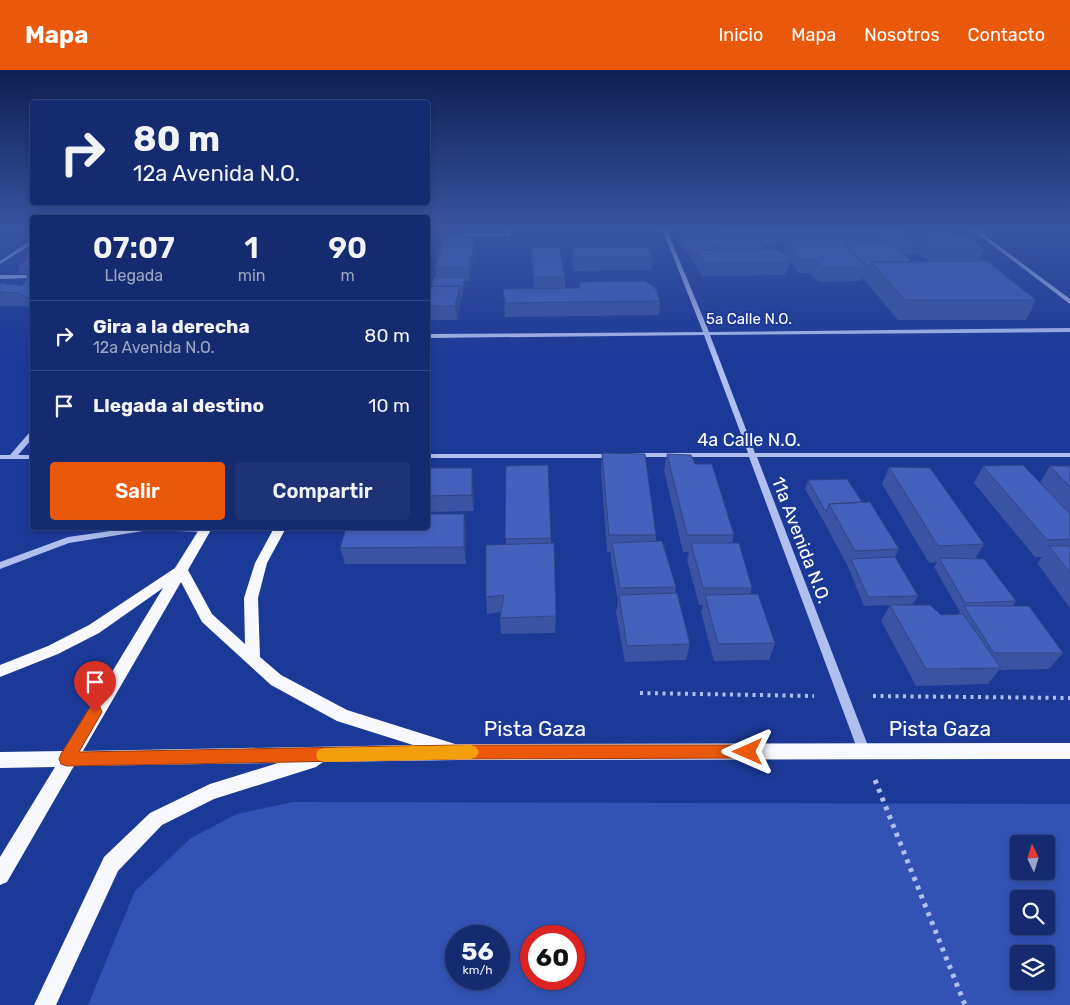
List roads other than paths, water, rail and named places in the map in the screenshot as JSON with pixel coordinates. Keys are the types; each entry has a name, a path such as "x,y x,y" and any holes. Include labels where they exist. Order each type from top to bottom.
{"main road":[{"path":"0,875 204,530"},
{"path":"253,659 250,598 262,563 279,530"},
{"path":"181,569 207,618 276,680 343,716 458,752"},
{"path":"0,671 53,650 94,629 181,569"},
{"name":"Pista Gaza","path":"0,760 458,752 1070,751"},
{"path":"45,1005 111,864 156,819 210,792 328,755"}],"street":[{"name":"11a Avenida N.O.","path":"682,272 864,751"},
{"path":"1030,272 1070,302"},
{"path":"0,277 30,277"},
{"name":"5a Calle N.O.","path":"430,336 1070,330"},
{"path":"12,457 30,437"},
{"name":"4a Calle N.O.","path":"430,456 1070,455"},
{"path":"0,457 30,457"},
{"path":"0,566 68,540 136,530"}]}
